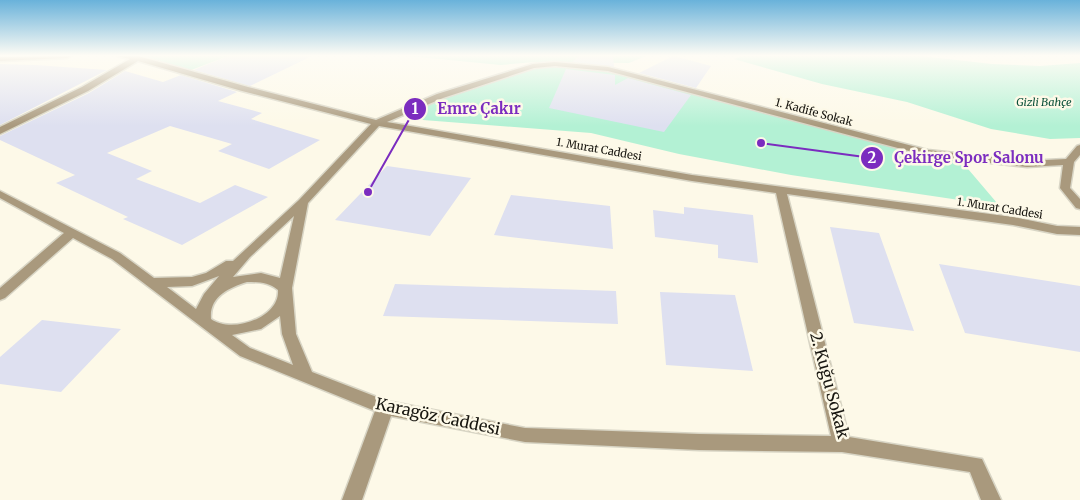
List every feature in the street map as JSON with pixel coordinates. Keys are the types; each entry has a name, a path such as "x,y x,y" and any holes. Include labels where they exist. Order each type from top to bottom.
{"street":[{"path":"0,131 101,79"},
{"name":"1. Murat Caddesi","path":"210,79 377,122 692,178 1013,221 1056,230 1080,231"},
{"name":"1. Kadife Sokak","path":"377,122 440,96 492,79"},
{"name":"1. Kadife Sokak","path":"647,79 928,153 1027,164 1069,162"},
{"path":"303,202 285,292 276,313 251,327 236,330 208,325 201,314 203,305 209,297 246,254 303,202 377,122"},
{"path":"1080,148 1069,162 1065,188 1080,206"},
{"name":"2. Kuğu Sokak","path":"781,190 842,444 976,465 991,500"},
{"name":"Karagöz Caddesi","path":"0,194 116,256 245,352 385,408 525,435 699,442 842,444"},
{"path":"0,295 71,233"},
{"path":"150,282 185,284 201,281 214,275 246,254"},
{"path":"209,297 219,289 245,278 270,278 279,282 285,292 289,334 305,375"},
{"path":"352,500 385,408"}],"green space":[{"path":"495,79 647,79 928,153 957,156 997,203 966,201 791,175 679,154 591,133 423,120 407,110"},
{"name":"Gizli Bahçe","path":"806,79 1080,79 1080,138 1050,139 991,129 907,102"}],"building":[{"path":"0,79 89,79 0,125"},
{"path":"111,79 154,79 163,82 170,79 195,79 237,92 218,101 262,113 251,119 320,140 269,169 218,151 232,144 170,126 107,153 152,171 136,179 200,203 235,185 268,197 182,245 123,219 128,217 56,183 75,175 0,140 0,136 89,93"},
{"path":"227,79 264,79 250,86"},
{"path":"561,79 615,79 615,85 626,79 633,79 691,95 664,132 549,108"},
{"path":"663,79 702,79 696,88"},
{"path":"387,166 471,178 430,236 335,220"},
{"path":"511,195 610,206 613,249 494,235"},
{"path":"684,207 753,215 758,263 718,258 718,245 655,237 653,210 684,214"},
{"path":"830,227 879,233 914,331 854,323"},
{"path":"939,264 1080,286 1080,352 965,333"},
{"path":"395,284 616,291 618,324 383,316"},
{"path":"660,292 735,295 753,371 666,365"},
{"path":"42,320 121,329 61,392 0,384 0,357"}],"place":[{"name":"Çekirge Spor Salonu","path":"761,143"},
{"name":"Emre Çakır","path":"368,192"}]}
